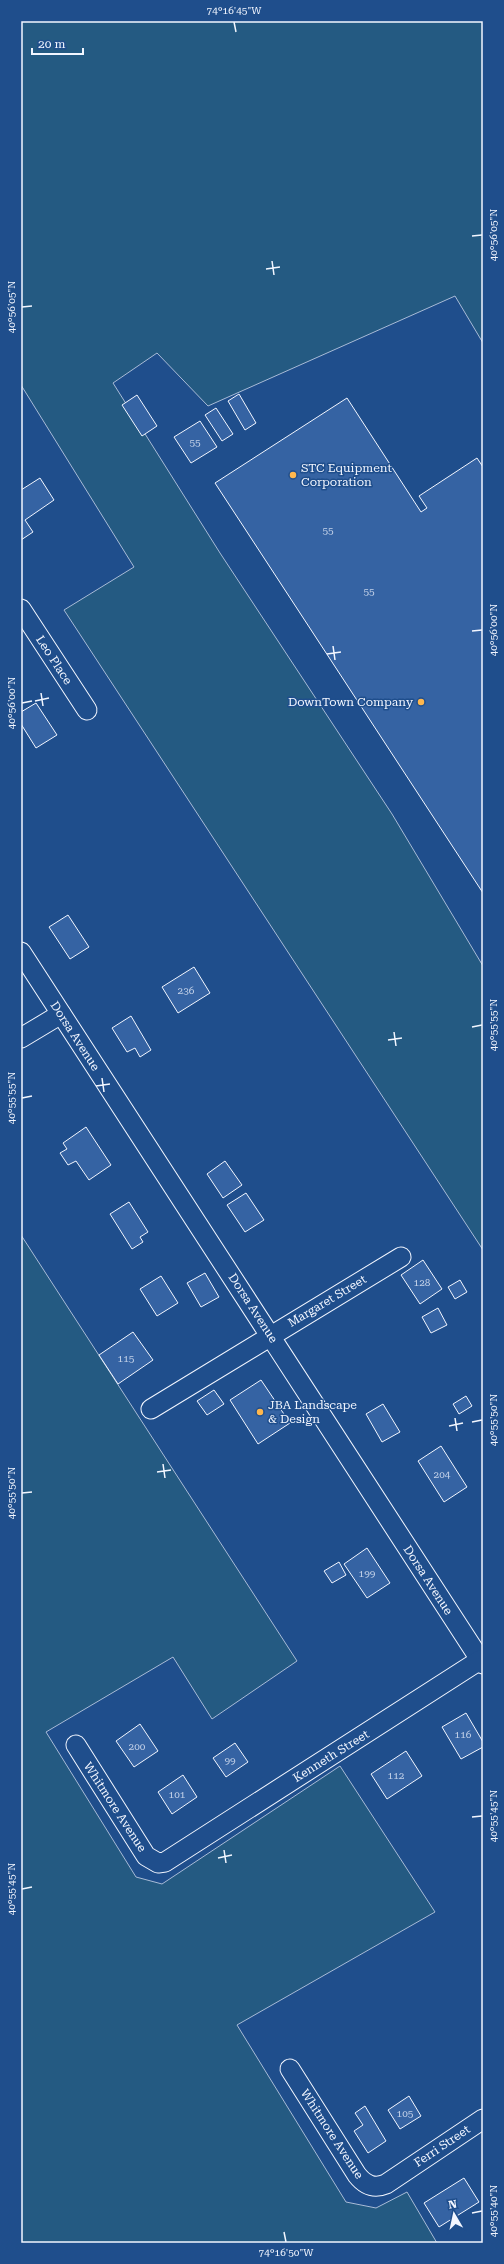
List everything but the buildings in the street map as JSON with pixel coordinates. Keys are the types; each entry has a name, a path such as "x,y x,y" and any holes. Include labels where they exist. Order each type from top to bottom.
{"street":[{"name":"Leo Place","path":"21,609 87,710"},
{"name":"Dorsa Avenue","path":"21,952 482,1662"},
{"path":"21,1038 61,1014"},
{"name":"Margaret Street","path":"151,1409 401,1257"},
{"name":"Kenneth Street","path":"181,1853 482,1662"},
{"name":"Whitmore Avenue","path":"76,1745 146,1856 158,1863 165,1862 181,1853"},
{"name":"Whitmore Avenue","path":"290,2069 362,2181 370,2186 380,2187 401,2174"},
{"name":"Ferri Street","path":"401,2174 483,2119"}],"shaded area":[{"path":"21,21 483,21 483,343 455,296 208,406 157,353 113,383 220,553 392,814 483,966 483,1250 64,610 134,567 21,385"},
{"path":"21,1235 297,1661 212,1719 173,1657 46,1732 136,1877 162,1884 340,1766 435,1912 237,2025 346,2202 376,2208 407,2192 437,2243 21,2243"}],"place":[{"name":"STC Equipment Corporation","path":"293,475"},
{"name":"DownTown Company","path":"421,702"},
{"name":"JBA Landscape & Design","path":"260,1412"}]}
